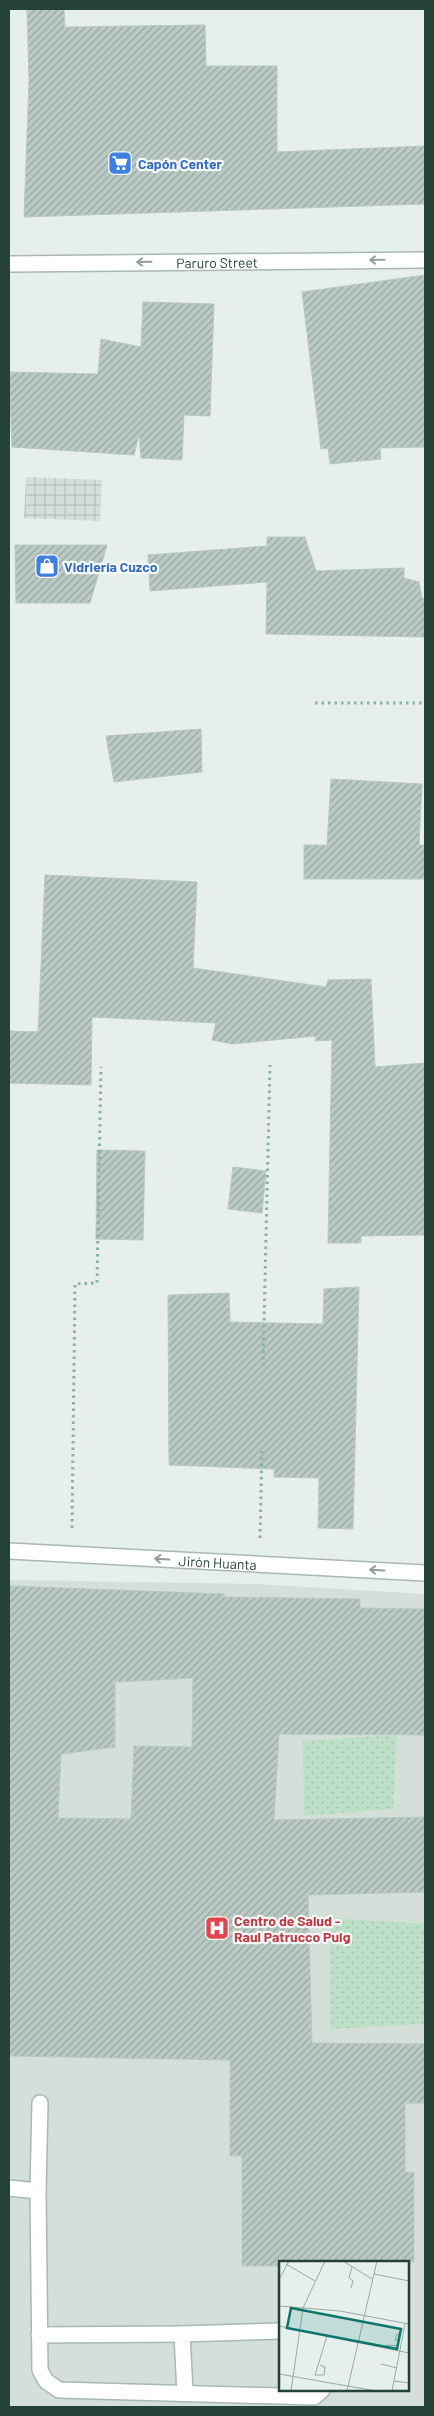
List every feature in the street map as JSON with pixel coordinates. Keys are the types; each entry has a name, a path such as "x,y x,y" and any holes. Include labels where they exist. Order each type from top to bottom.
{"street":[{"name":"Paruro Street","path":"9,264 425,260"},
{"name":"Jirón Huanta","path":"9,1552 425,1573"},
{"path":"40,2102 38,2191 39,2335 40,2370 46,2381 59,2390 314,2397 321,2391"},
{"path":"9,2188 38,2191"},
{"path":"39,2335 279,2331"},
{"path":"182,2334 185,2393"}],"path":[{"path":"315,703 425,703"},
{"path":"263,1366 270,1065"},
{"path":"72,1555 75,1284 97,1282 100,1067"},
{"path":"259,1564 262,1448"}],"shaded area":[{"path":"26,477 102,480 100,521 24,518"},
{"name":"Centro de Salud - Raul Patrucco Puig","path":"9,1580 256,1584 425,1594 425,2407 9,2407"}],"green space":[{"path":"397,1735 393,1809 304,1816 303,1741"},
{"path":"330,1918 425,1924 425,2024 330,2029"}],"building":[{"path":"27,9 64,9 65,27 205,25 206,66 277,66 277,152 425,146 425,204 24,217 29,81"},
{"path":"425,275 425,447 380,448 381,459 330,464 328,448 321,449 302,292"},
{"path":"143,302 214,304 210,416 184,415 182,460 141,458 139,434 134,455 12,447 9,372 98,374 101,339 141,347"},
{"path":"267,537 305,537 316,571 404,568 404,578 419,582 422,598 425,598 425,637 266,634 267,582 150,591 148,555 267,546"},
{"path":"15,545 107,545 90,603 16,603"},
{"path":"201,729 202,772 114,782 106,736"},
{"path":"331,779 422,784 419,845 425,845 425,879 304,879 304,845 327,845"},
{"path":"45,875 197,882 193,968 326,987 328,980 371,979 375,1067 425,1063 425,1235 361,1236 361,1243 328,1243 332,1040 315,1041 316,1036 232,1044 212,1040 216,1023 92,1017 91,1085 9,1083 9,1031 38,1032"},
{"path":"97,1150 145,1151 143,1240 96,1239"},
{"path":"233,1167 266,1171 262,1213 228,1209"},
{"path":"359,1287 353,1529 318,1528 319,1478 274,1477 274,1469 169,1465 168,1295 229,1293 230,1322 323,1324 324,1289"},
{"path":"9,1586 224,1594 224,1597 360,1599 360,1608 425,1609 425,1735 279,1734 274,1820 425,1817 425,1892 308,1895 312,2043 425,2044 425,2103 405,2103 405,2172 414,2172 414,2262 279,2261 279,2266 242,2266 242,2156 230,2156 230,2060 9,2056","holes":["193,1678 192,1747 134,1746 131,1819 58,1818 61,1754 115,1747 115,1682"]}],"place":[{"name":"Capón Center","path":"120,163"},
{"name":"Vidriería Cuzco","path":"47,566"},
{"name":"Centro de Salud - Raul Patrucco Puig","path":"217,1928"}]}
